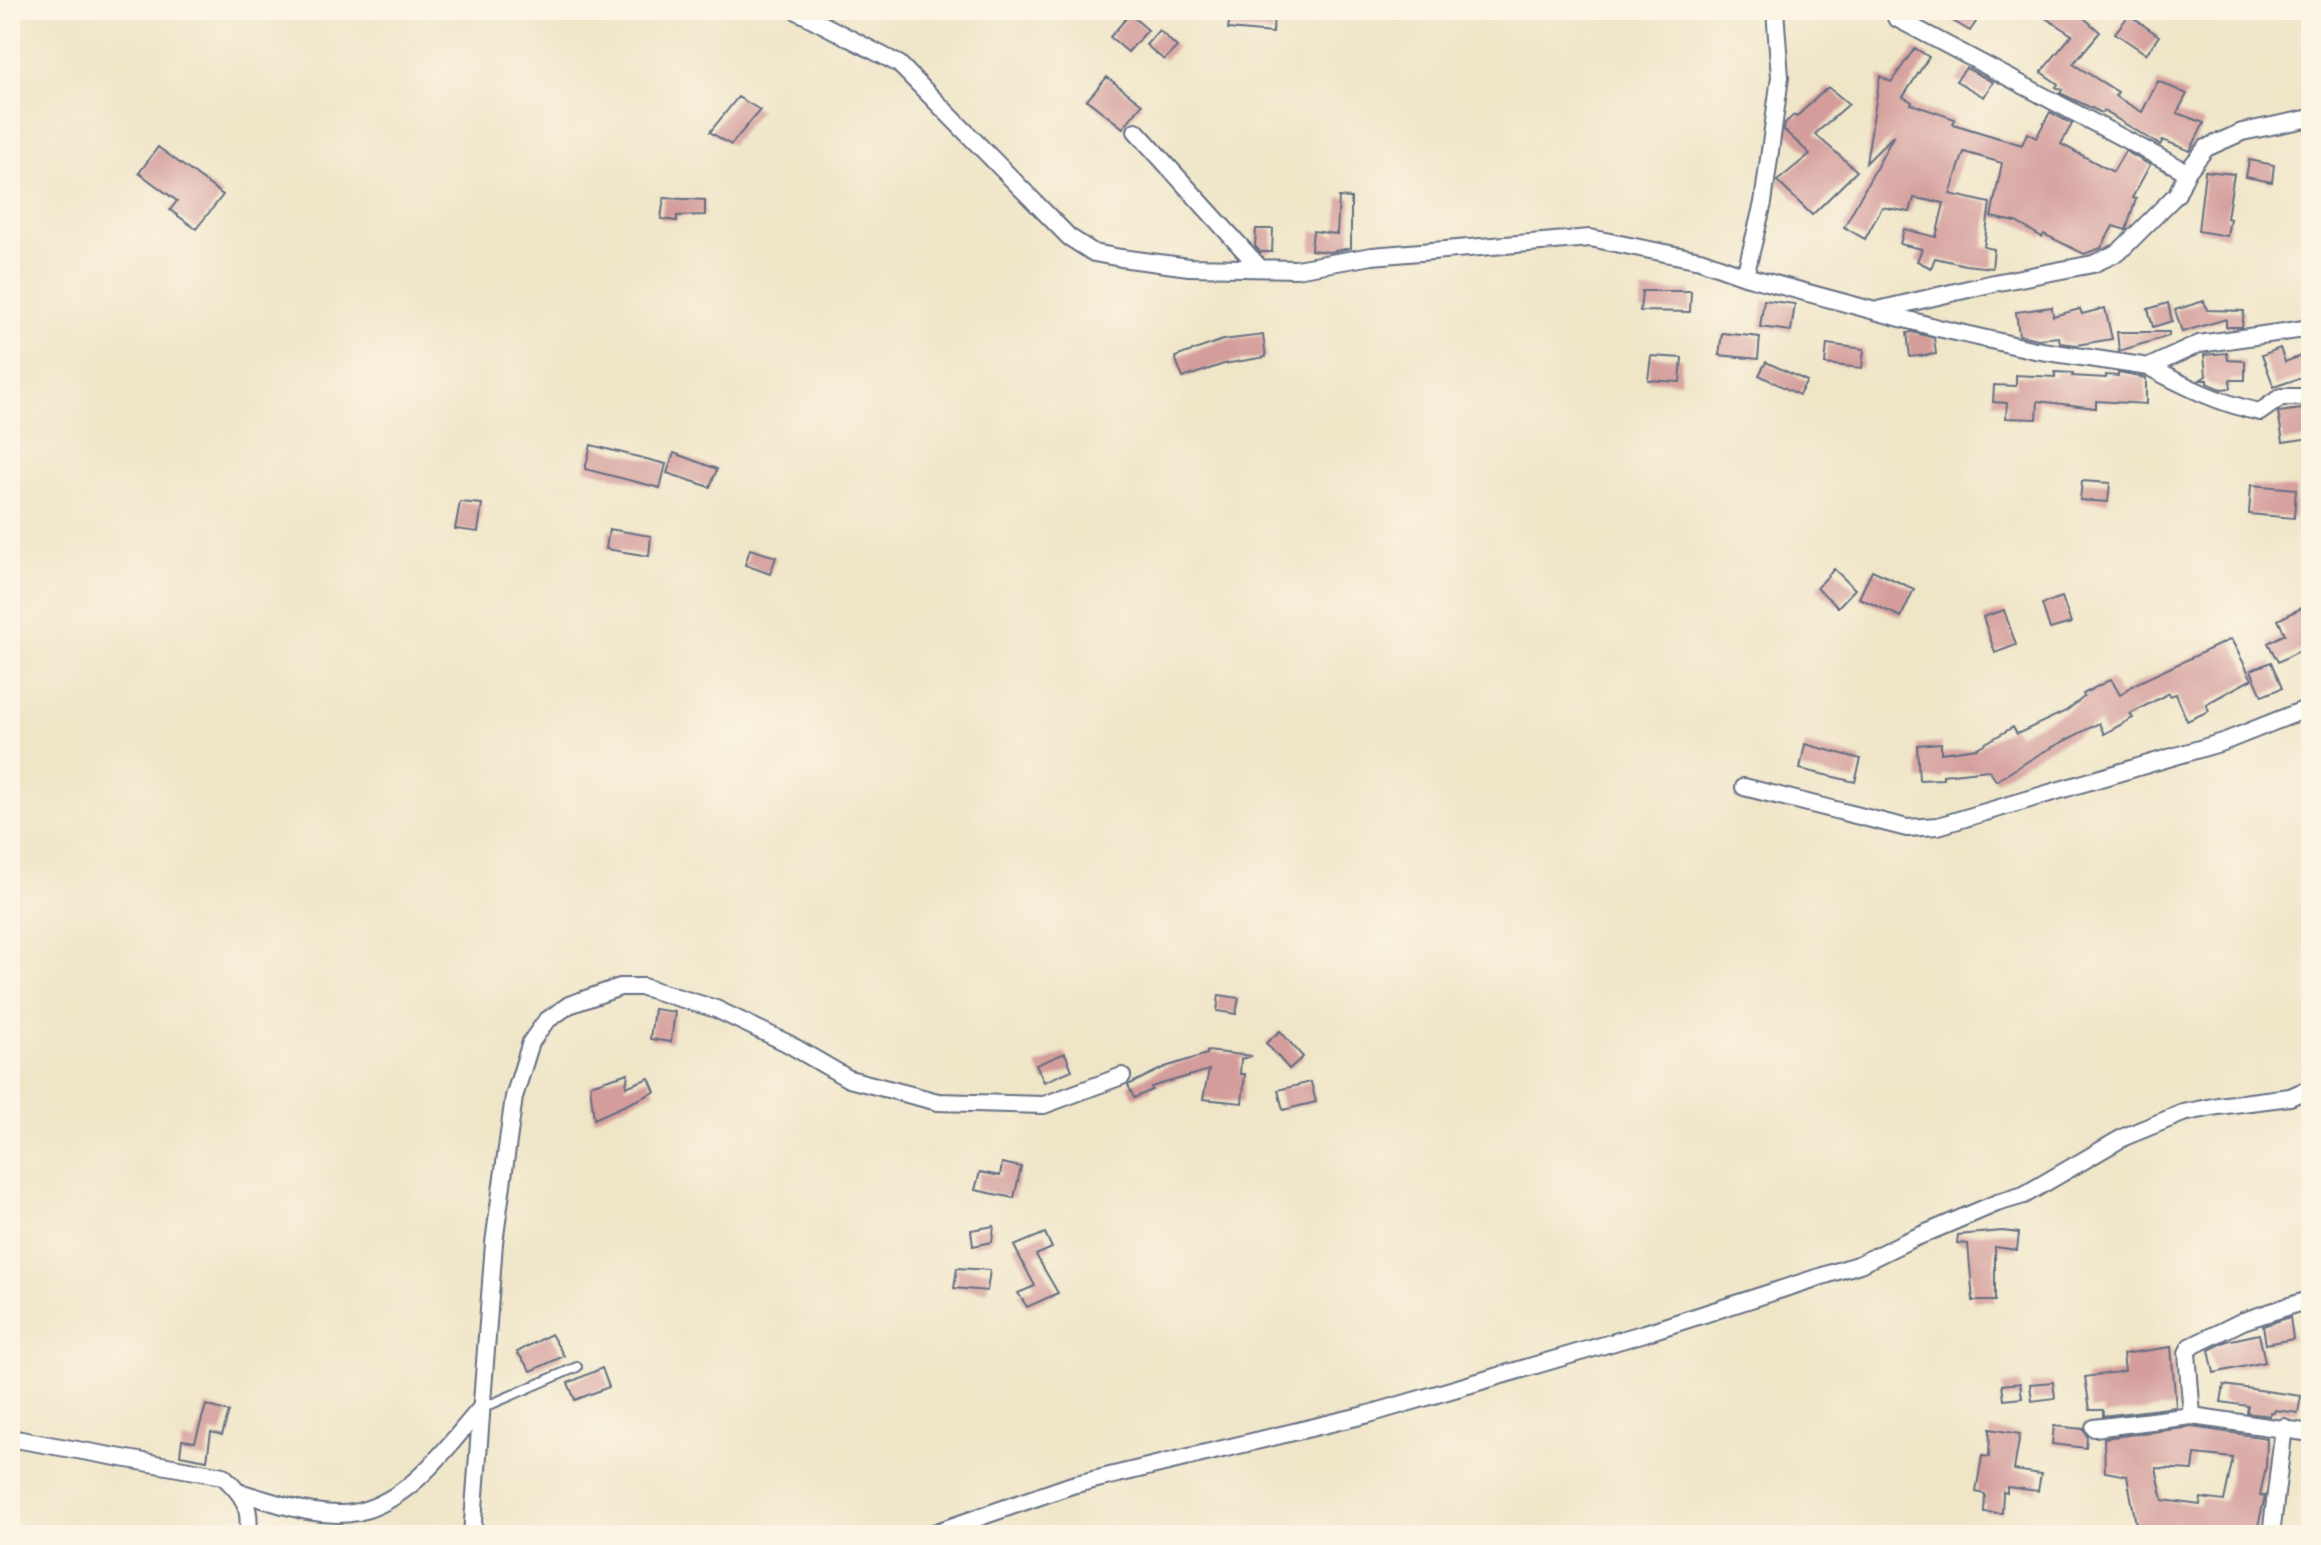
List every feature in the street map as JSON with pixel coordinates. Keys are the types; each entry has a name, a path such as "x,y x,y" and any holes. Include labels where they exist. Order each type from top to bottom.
{"street":[{"path":"795,10 899,64 1069,237 1094,253 1189,267 1296,269 1372,256 1590,238 1673,253 1745,276 1938,328 2035,350 2149,367 2195,390 2260,412 2281,397 2311,397"},
{"path":"1745,276 1763,203 1780,77 1775,10"},
{"path":"1896,18 2187,172"},
{"path":"1877,310 2093,264 2119,252 2177,194 2187,172 2206,148 2242,132 2311,118"},
{"path":"1136,131 1260,268"},
{"path":"2149,367 2199,344 2311,328"},
{"path":"1744,787 1907,828 1938,826 2223,742 2311,707"},
{"path":"472,1535 494,1243 514,1097 531,1042 546,1021 569,1005 620,987 643,987 716,1009 787,1043 849,1079 938,1102 1044,1105 1122,1076"},
{"path":"928,1535 1072,1485 1369,1414 1645,1333 1846,1269 1997,1203 2024,1195 2124,1137 2183,1113 2290,1097 2311,1088"},
{"path":"2192,1416 2187,1353 2190,1347 2243,1321 2311,1299"},
{"path":"10,1438 55,1448 202,1470 223,1476 242,1493 292,1507 322,1513 358,1512 390,1498 418,1479 480,1409"},
{"path":"2094,1428 2192,1416 2311,1433"},
{"path":"2271,1535 2284,1427"},
{"path":"242,1493 249,1524 247,1535"}],"lane":[{"path":"480,1409 577,1367"}],"building":[{"path":"1231,10 1274,10 1273,33 1228,29"},
{"path":"1961,10 1984,10 1970,31 1953,21"},
{"path":"2033,10 2075,10 2100,32 2073,64 2118,92 2115,96 2142,112 2158,81 2187,94 2177,113 2204,123 2190,151 2163,140 2160,145 2104,111 2102,113 2060,93 2062,90 2056,87 2058,84 2041,72 2072,35"},
{"path":"1130,14 1148,30 1128,52 1110,37"},
{"path":"2129,15 2159,36 2146,54 2115,33"},
{"path":"1159,30 1177,47 1164,60 1146,45"},
{"path":"1915,48 1929,57 1903,97 1911,104 1955,119 1953,124 2022,145 2027,133 2036,138 2050,112 2072,124 2061,144 2113,172 2125,151 2150,165 2132,198 2136,199 2126,230 2113,226 2101,248 2084,254 2044,234 2042,237 2016,222 1991,217 2002,163 1964,152 1950,194 1990,203 1984,247 1994,249 1992,268 1935,258 1931,268 1917,261 1922,249 1900,244 1904,229 1936,237 1944,203 1914,198 1910,212 1882,207 1865,239 1844,227 1894,135 1866,163 1880,76 1891,82"},
{"path":"1966,68 1993,82 1984,97 1956,81"},
{"path":"1107,77 1142,104 1123,128 1087,100"},
{"path":"1828,87 1849,104 1815,134 1857,171 1812,215 1777,181 1810,154 1784,130 1785,123 1794,115 1796,117"},
{"path":"738,97 760,110 731,145 710,132"},
{"path":"158,147 223,195 196,229 170,210 177,201 139,173"},
{"path":"2249,160 2274,165 2272,182 2246,177"},
{"path":"2205,171 2234,174 2227,236 2198,231"},
{"path":"1339,197 1351,198 1351,248 1330,252 1311,250 1313,231 1337,234"},
{"path":"664,198 705,200 705,215 677,216 677,221 661,219"},
{"path":"1256,229 1273,229 1272,252 1260,252 1255,246"},
{"path":"1642,291 1691,291 1690,312 1640,311"},
{"path":"1764,300 1795,304 1791,331 1760,327"},
{"path":"2204,301 2207,310 2244,311 2242,327 2226,327 2226,319 2182,332 2175,310"},
{"path":"2168,303 2172,321 2153,327 2148,309"},
{"path":"2052,307 2053,316 2080,309 2082,314 2105,308 2112,339 2077,345 2060,343 2059,337 2038,339 2019,335 2016,312"},
{"path":"2117,332 2169,332 2169,336 2119,351"},
{"path":"1722,333 1760,337 1758,359 1719,355"},
{"path":"1907,333 1934,338 1936,354 1910,357"},
{"path":"1263,335 1266,357 1224,364 1183,378 1175,357 1223,340"},
{"path":"1827,344 1864,349 1862,368 1825,364"},
{"path":"2280,348 2285,362 2311,352 2311,374 2274,387 2262,355"},
{"path":"2227,353 2228,360 2245,361 2245,380 2230,380 2231,388 2221,389 2207,383 2207,380 2200,380 2206,376 2204,355"},
{"path":"1651,356 1682,358 1680,382 1648,380"},
{"path":"1766,362 1807,381 1799,395 1759,375"},
{"path":"2055,372 2106,378 2106,375 2118,376 2118,373 2146,378 2146,404 2096,401 2096,408 2038,401 2037,419 2006,418 2007,403 1993,402 1994,385 2016,386 2016,375 2055,377"},
{"path":"2311,408 2311,438 2283,442 2278,412"},
{"path":"591,445 666,464 660,488 585,469"},
{"path":"674,453 717,469 710,487 667,473"},
{"path":"2082,481 2110,483 2108,502 2080,500"},
{"path":"2251,485 2296,489 2294,518 2249,514"},
{"path":"460,502 482,504 478,532 455,529"},
{"path":"609,529 651,536 649,556 606,549"},
{"path":"750,549 776,557 770,574 745,565"},
{"path":"1834,569 1855,589 1838,607 1817,588"},
{"path":"1872,570 1914,589 1901,617 1859,598"},
{"path":"2062,597 2071,623 2050,629 2042,604"},
{"path":"2311,603 2311,645 2278,662 2268,643 2285,634 2278,620"},
{"path":"2004,610 2016,645 1995,653 1983,617"},
{"path":"2231,639 2252,679 2206,704 2209,711 2187,721 2176,694 2170,696 2169,693 2130,714 2133,718 2104,734 2099,723 1996,781 1989,770 1943,775 1943,779 1919,780 1917,745 1941,743 1941,753 1977,748 2013,727 2017,734 2066,711 2084,697 2083,694 2111,679 2120,695 2135,684"},
{"path":"2271,662 2282,688 2262,696 2251,670"},
{"path":"1805,744 1861,759 1855,782 1800,769"},
{"path":"1219,995 1239,998 1236,1014 1217,1011"},
{"path":"654,1009 675,1012 671,1042 650,1039"},
{"path":"1280,1031 1303,1057 1289,1069 1266,1043"},
{"path":"1207,1051 1252,1056 1241,1059 1240,1074 1245,1074 1242,1103 1203,1099 1209,1070 1151,1087 1152,1090 1134,1098 1128,1085 1165,1067 1207,1054"},
{"path":"1065,1053 1072,1070 1044,1082 1036,1065"},
{"path":"628,1073 626,1087 649,1078 655,1092 594,1119 590,1085"},
{"path":"1311,1082 1316,1102 1283,1110 1278,1090"},
{"path":"1002,1163 1021,1167 1014,1198 975,1190 980,1172 1000,1176"},
{"path":"994,1226 992,1242 973,1246 971,1230"},
{"path":"2002,1231 2019,1233 2017,1250 1995,1247 1995,1301 1973,1301 1968,1244 1957,1243 1958,1235"},
{"path":"1045,1233 1052,1248 1036,1255 1058,1293 1027,1307 1018,1293 1035,1286 1014,1246"},
{"path":"957,1268 990,1270 987,1291 954,1288"},
{"path":"2290,1317 2293,1339 2266,1344 2263,1326"},
{"path":"551,1334 564,1356 531,1371 517,1352"},
{"path":"2259,1334 2265,1362 2214,1373 2209,1350 2227,1341"},
{"path":"2171,1347 2176,1407 2103,1416 2103,1410 2090,1410 2085,1377 2125,1371 2123,1354"},
{"path":"602,1368 609,1387 575,1400 568,1383"},
{"path":"2053,1382 2055,1398 2032,1401 2030,1384"},
{"path":"2020,1383 2022,1398 2004,1400 2002,1385"},
{"path":"2224,1385 2301,1396 2298,1413 2275,1410 2274,1413 2270,1412 2270,1416 2247,1413 2248,1406 2221,1402"},
{"path":"206,1405 229,1412 222,1435 211,1432 207,1460 180,1455 182,1440 195,1442"},
{"path":"2054,1426 2083,1429 2087,1436 2086,1448 2052,1444"},
{"path":"2192,1427 2267,1438 2266,1467 2260,1495 2265,1496 2256,1535 2155,1528 2155,1535 2138,1535 2127,1476 2105,1472 2104,1438","holes":["2195,1454 2233,1458 2224,1501 2201,1498 2200,1505 2163,1500 2156,1468 2193,1470"]},
{"path":"1990,1429 2020,1434 2014,1470 2041,1474 2038,1491 2007,1487 2007,1493 2003,1492 2002,1513 1984,1512 1985,1494 1976,1492 1982,1456 1989,1457"}]}
